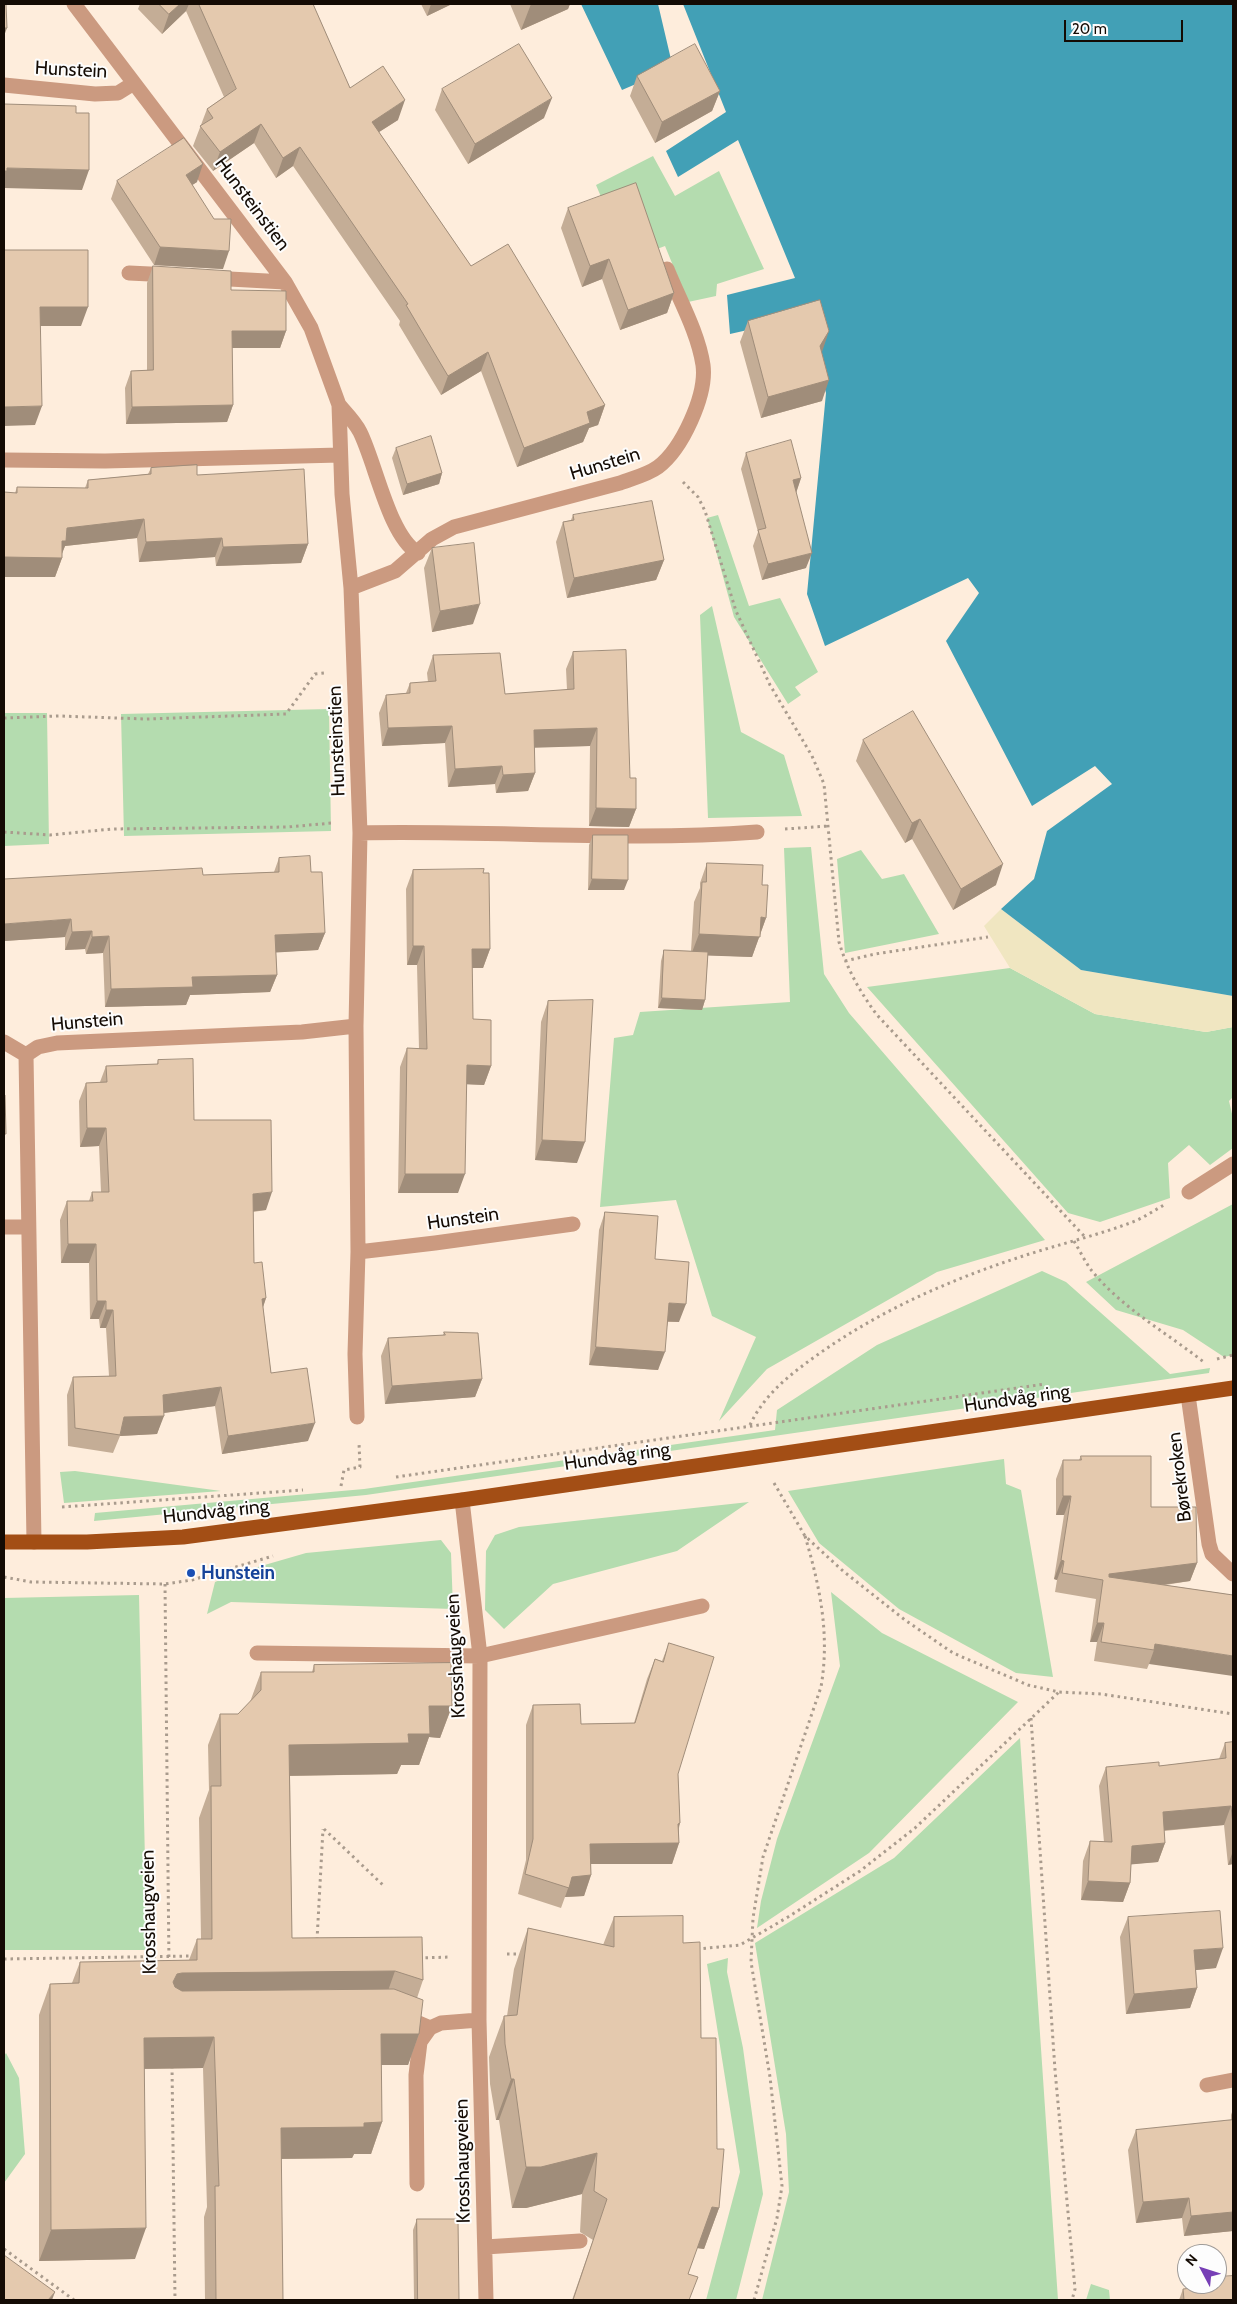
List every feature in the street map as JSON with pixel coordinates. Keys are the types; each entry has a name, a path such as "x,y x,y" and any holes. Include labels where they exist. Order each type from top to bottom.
{"main road":[{"name":"Hundvåg ring","path":"4,1542 87,1542 183,1537 462,1500 1233,1388"}],"street":[{"name":"Hunsteinstien","path":"74,4 285,282 311,328 338,404 350,588 360,827 356,1026"},
{"name":"Hunstein","path":"4,85 96,94 118,93 134,83"},
{"name":"Hunstein","path":"350,588 395,571 432,539 454,527 620,482 644,474 662,464 676,447 690,421 700,397 703,383 703,365 696,339 667,269"},
{"path":"129,273 285,282"},
{"path":"338,404 359,429 376,468 393,521 409,548 418,553"},
{"path":"4,460 105,461 340,455"},
{"path":"360,827 406,832 592,837 712,835 757,832"},
{"name":"Hunstein","path":"26,1055 38,1047 57,1043 302,1032 356,1026"},
{"path":"356,1026 358,1252 355,1354 357,1417"},
{"path":"4,1042 26,1055 34,1542"},
{"path":"1189,1192 1233,1164"},
{"name":"Hunstein","path":"358,1252 573,1224"},
{"path":"4,1227 28,1227"},
{"name":"Børekroken","path":"1188,1395 1209,1544 1212,1554 1233,1574"},
{"name":"Krosshaugveien","path":"462,1500 480,1656 479,2020 486,2300"},
{"path":"257,1653 480,1656 702,1606"},
{"path":"384,2011 430,2028"},
{"path":"417,2184 416,2075 420,2042 430,2028 441,2023 479,2020"},
{"path":"1207,2084 1233,2080"},
{"path":"485,2247 580,2242"}],"path":[{"path":"662,464 698,496 722,563 736,611 770,685 812,756 824,784 839,942 845,961 862,995 877,1015 1085,1237"},
{"path":"4,718 59,716 146,719 286,714 315,674 354,671"},
{"path":"757,832 829,826"},
{"path":"4,832 50,834 112,829 360,827"},
{"path":"845,961 875,954 988,937"},
{"path":"750,1426 756,1412 771,1392 797,1369 852,1331 904,1303 964,1276 1131,1223 1189,1192"},
{"path":"1074,1241 1091,1270 1112,1291 1140,1315 1205,1362"},
{"path":"1195,1364 1233,1355"},
{"path":"395,1478 1049,1383"},
{"path":"341,1486 344,1470 360,1468 357,1417"},
{"path":"754,2300 777,2218 782,2186 770,2077 751,1962 751,1938 763,1857 821,1688 825,1665 823,1607 818,1579 805,1536 773,1482"},
{"path":"332,1487 350,1485"},
{"path":"67,1507 313,1489"},
{"path":"805,1536 843,1571 905,1620 953,1653 1028,1685 1059,1692 1101,1694 1233,1714"},
{"name":"Krosshaugveien","path":"4,1577 31,1582 165,1584 170,1974"},
{"path":"692,1949 740,1945 860,1871 915,1828 1059,1692"},
{"path":"1031,1718 1056,2080 1075,2289 1072,2300"},
{"path":"317,1948 323,1829 384,1886"},
{"path":"411,1958 526,1954"},
{"path":"4,1958 199,1956"},
{"path":"172,2056 175,2300"},
{"path":"4,2249 74,2300"}],"green space":[{"path":"653,156 675,196 719,171 764,269 717,284 716,296 688,302 665,246 649,252 607,211 596,185"},
{"path":"718,515 749,606 780,598 818,672 795,687 801,695 788,704 734,617 707,518"},
{"path":"712,606 741,732 784,755 802,816 708,818 700,615"},
{"path":"329,709 331,831 124,836 121,714"},
{"path":"4,713 47,713 49,844 4,846"},
{"path":"811,847 824,974 849,1013 1045,1240 937,1272 767,1369 719,1421 756,1337 712,1316 676,1200 600,1207 614,1038 633,1035 640,1012 790,1002 784,848"},
{"path":"861,850 882,879 904,874 939,934 845,953 837,859"},
{"path":"1010,968 1095,1014 1206,1032 1233,1027 1233,1097 1229,1101 1233,1118 1233,1148 1210,1165 1189,1145 1168,1163 1170,1198 1100,1222 1068,1213 867,987"},
{"path":"1233,1204 1233,1355 1224,1357 1183,1330 1116,1310 1086,1282"},
{"path":"1042,1271 1066,1282 1170,1374 1210,1368 1209,1373 366,1495 94,1521 95,1513 364,1489 775,1430 777,1410 877,1345"},
{"path":"1004,1459 1006,1484 1021,1490 1053,1677 1016,1673 899,1609 819,1543 788,1491"},
{"path":"75,1471 221,1491 64,1503 60,1472"},
{"path":"749,1502 677,1551 553,1584 504,1629 485,1610 486,1551 495,1535 519,1527"},
{"path":"441,1540 451,1553 453,1609 231,1602 207,1614 215,1582 237,1573 306,1553"},
{"path":"831,1592 882,1633 1018,1702 869,1853 757,1928 761,1901 777,1839 840,1666"},
{"path":"139,1595 147,1950 4,1950 4,1598"},
{"path":"1020,1738 1058,2300 762,2300 789,2192 786,2134 755,1943 894,1858"},
{"path":"728,1958 727,1972 743,2048 763,2194 736,2300 706,2300 740,2172 707,1964"},
{"path":"6,2053 19,2078 25,2154 4,2183 4,2056"},
{"path":"1091,2284 1109,2290 1110,2300 1086,2300"}],"sand":[{"path":"1001,909 1081,970 1233,996 1233,1027 1206,1032 1095,1014 1010,968 984,926"}],"water":[{"path":"581,4 658,4 673,68 622,90"},
{"path":"683,4 1233,4 1233,996 1081,970 1001,909 1034,879 1047,831 1112,784 1095,766 1032,806 946,641 979,593 968,578 825,646 807,594 826,393 805,317 730,334 727,295 795,278 738,140 678,177 666,151 726,112"}],"building":[{"path":"4,4 6,4 7,28 4,28"},
{"path":"159,4 180,4 169,14"},
{"path":"199,4 313,4 350,88 383,66 405,100 372,122 471,266 508,244 605,405 587,412 590,423 524,448 488,352 448,376 406,305 408,304 300,147 283,158 261,124 220,152 200,126 213,118 207,109 236,89"},
{"path":"519,44 552,98 475,144 442,89"},
{"path":"695,44 720,91 662,122 637,76"},
{"path":"4,104 76,106 76,113 89,113 89,170 7,168 7,171 4,171"},
{"path":"184,138 203,164 186,175 214,219 231,219 229,251 160,247 117,181"},
{"path":"636,183 674,293 628,310 609,259 590,266 568,208"},
{"path":"4,250 88,250 88,307 40,307 42,406 4,407"},
{"path":"153,266 231,271 231,290 286,291 286,331 232,331 233,405 132,407 131,371 153,370"},
{"path":"820,300 829,331 820,346 829,380 768,397 748,321"},
{"path":"431,436 442,473 407,484 396,448"},
{"path":"791,440 801,478 793,480 812,553 768,564 758,530 766,528 746,453"},
{"path":"197,465 197,475 304,469 308,544 223,547 222,538 146,542 144,519 67,528 66,541 62,541 62,558 4,557 4,492 17,493 17,487 88,488 88,480 151,474 151,468"},
{"path":"652,501 664,560 574,578 563,522 574,520 573,515"},
{"path":"474,543 480,604 440,611 432,548"},
{"path":"626,650 630,778 636,778 636,809 596,808 597,728 534,730 535,773 503,775 502,766 455,769 452,726 388,728 386,695 410,693 410,683 436,681 433,655 500,653 505,694 574,689 573,652"},
{"path":"913,711 1003,864 961,889 920,819 912,823 863,740"},
{"path":"593,835 628,835 628,880 592,879"},
{"path":"310,856 311,872 322,872 325,933 275,935 277,975 192,977 193,987 111,989 109,936 92,937 92,931 72,932 71,919 4,924 4,879 202,868 203,875 279,872 279,858"},
{"path":"707,863 763,865 762,885 768,885 766,918 761,917 760,937 699,934 702,882 706,882"},
{"path":"484,869 483,873 489,873 490,949 472,949 473,1019 491,1020 491,1066 467,1065 465,1174 405,1174 407,1048 427,1049 424,946 413,946 413,870"},
{"path":"664,950 708,952 705,1000 662,998"},
{"path":"593,1000 585,1142 542,1140 548,1001"},
{"path":"193,1059 194,1120 271,1120 272,1192 253,1194 254,1263 262,1262 266,1298 262,1299 271,1373 307,1368 315,1423 228,1436 221,1387 163,1395 164,1416 124,1417 120,1435 75,1428 73,1377 116,1376 113,1310 106,1310 106,1301 97,1301 96,1244 68,1244 67,1201 93,1201 92,1192 109,1192 106,1128 87,1128 86,1083 107,1082 106,1066 158,1064 158,1060"},
{"path":"5,1095 6,1134 4,1134"},
{"path":"605,1212 658,1216 655,1259 689,1262 686,1304 669,1303 665,1352 596,1347"},
{"path":"444,1332 478,1333 482,1379 392,1386 388,1338 445,1335"},
{"path":"1081,1456 1151,1456 1151,1507 1196,1507 1197,1563 1109,1574 1109,1577 1233,1595 1233,1656 1155,1644 1154,1650 1101,1642 1104,1623 1097,1623 1103,1580 1062,1573 1064,1561 1061,1560 1071,1496 1063,1496 1063,1460 1081,1460"},
{"path":"669,1643 714,1657 678,1774 679,1843 590,1844 591,1875 572,1877 569,1888 525,1874 533,1839 533,1705 580,1704 581,1724 635,1723 655,1659 663,1662"},
{"path":"451,1663 452,1706 429,1706 430,1734 408,1734 409,1743 289,1745 292,1938 422,1937 423,1980 395,1971 182,1973 177,1974 173,1982 175,1987 182,1991 394,1989 423,2000 419,2034 381,2034 382,2122 364,2123 364,2127 281,2128 283,2300 216,2300 215,2186 219,2186 214,2037 144,2038 146,2228 51,2230 50,1984 79,1983 80,1962 197,1960 197,1939 212,1939 211,1786 221,1786 220,1714 238,1714 261,1690 261,1672 314,1672 314,1665"},
{"path":"1233,1742 1233,1825 1231,1806 1163,1812 1165,1843 1132,1846 1130,1883 1088,1881 1090,1841 1112,1842 1106,1767 1159,1762 1159,1766 1226,1758 1225,1743"},
{"path":"1220,1911 1223,1948 1194,1950 1197,1988 1134,1994 1128,1917"},
{"path":"683,1916 683,1943 700,1942 701,2038 716,2038 717,2149 724,2149 719,2208 712,2207 688,2274 698,2277 689,2300 573,2300 607,2199 594,2191 597,2153 541,2167 526,2167 514,2079 511,2079 505,2044 504,2016 517,2015 528,1928 614,1947 614,1917"},
{"path":"1233,2120 1233,2212 1191,2216 1189,2198 1143,2202 1136,2130"},
{"path":"417,2219 458,2219 459,2300 418,2300"},
{"path":"4,2255 55,2292 48,2300 4,2300"},
{"path":"1227,2276 1233,2276 1233,2300 1184,2300 1183,2294 1227,2294"}],"place":[{"name":"Hunstein","path":"191,1573"}]}
